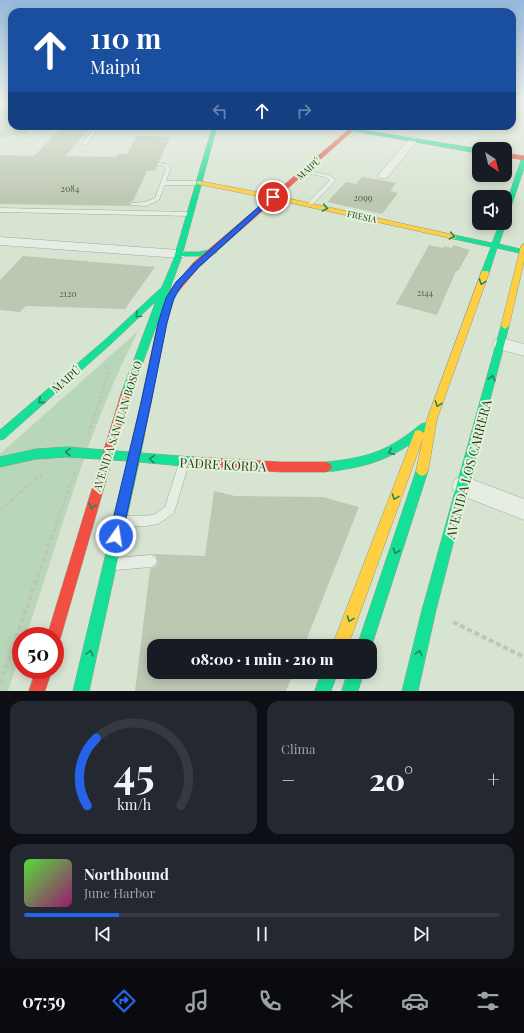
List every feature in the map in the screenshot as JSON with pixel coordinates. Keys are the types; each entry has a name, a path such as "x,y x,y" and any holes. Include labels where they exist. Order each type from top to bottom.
{"main road":[{"name":"AVENIDA SAN JUAN BOSCO","path":"81,691 134,458 162,323 179,254 213,134"},
{"name":"MAIPÚ","path":"0,436 170,290 273,197 347,134"},
{"path":"385,134 472,150"},
{"path":"512,156 524,159 512,195"},
{"name":"FRESIA","path":"199,184 273,197 524,250"},
{"path":"367,639 421,478 432,419 500,230"},
{"name":"AVENIDA LOS CARRERA","path":"410,691 430,610 501,344 524,250"},
{"path":"179,254 199,254 213,251"},
{"name":"AVENIDA SAN JUAN BOSCO","path":"57,627 125,396 170,290"},
{"name":"PADRE KORDA","path":"0,462 37,454 56,452 184,462 323,469 344,467 381,456 398,449 419,434 432,419"},
{"path":"343,639 419,434"},
{"path":"37,691 41,679"},
{"path":"323,691 327,679"},
{"path":"350,691 354,679"}],"street":[{"path":"384,176 413,140"},
{"path":"0,241 179,254"},
{"path":"501,344 524,350"},
{"path":"463,486 524,510"}],"lane":[{"path":"85,143 92,134"},
{"path":"134,204 146,204 155,200 169,168 165,165 159,164"},
{"path":"304,171 327,176 333,180 309,205"},
{"path":"163,183 199,184"},
{"path":"0,210 191,214"},
{"path":"119,521 146,521 158,519 170,510 184,462"},
{"path":"109,565 151,561"}],"path":[{"path":"0,683 109,372 108,367 88,360"},
{"path":"0,510 42,474"},
{"path":"478,634 524,657"}],"green space":[{"path":"0,134 20,134 0,138"},
{"path":"138,331 104,405 76,481 29,627 12,627 12,679 8,691 0,691 0,454"}],"building":[{"path":"55,134 85,134 65,156 116,157 118,154 127,154 137,136 170,137 159,162 156,163 157,167 155,171 147,171 133,201 130,202 130,206 0,204 0,155 34,156"},
{"path":"362,177 396,183 390,191 398,193 382,214 327,202 346,182 356,184"},
{"path":"429,245 452,248 453,245 470,250 458,271 456,271 437,315 396,304"},
{"path":"23,256 155,267 125,309 26,306 20,312 0,310 0,280"},
{"path":"214,491 235,496 323,497 359,507 307,639 147,639 147,679 291,679 286,691 135,691 150,569 156,566 158,562 156,556 152,554 205,556"}],"traffic: fast":[{"path":"126,394 154,317 177,261 213,134"},
{"path":"378,134 472,150"},
{"path":"512,195 524,160"},
{"path":"485,273 500,230"},
{"path":"454,237 524,252"},
{"path":"179,254 199,254 213,251"},
{"path":"0,436 109,341 166,288"},
{"path":"81,691 134,458 162,323 166,308 174,291"},
{"path":"410,691 429,610 505,326"},
{"path":"326,467 355,463 380,456 402,445 425,427"},
{"path":"0,462 36,454 67,452 193,462"},
{"path":"367,639 422,471"},
{"path":"323,691 327,679"},
{"path":"350,691 354,679"}],"traffic: slow":[{"path":"199,183 273,197 454,237"},
{"path":"505,326 524,246"},
{"path":"422,471 432,419 485,273"},
{"path":"343,639 419,434"}],"traffic: jam":[{"path":"174,291 196,265 347,134"},
{"path":"512,156 524,158"},
{"path":"57,627 126,394"},
{"path":"193,462 281,467 326,467"},
{"path":"37,691 41,679"}],"route":[{"path":"116,536 146,403 154,358 162,323 170,298 179,284 196,265 273,197"}]}
